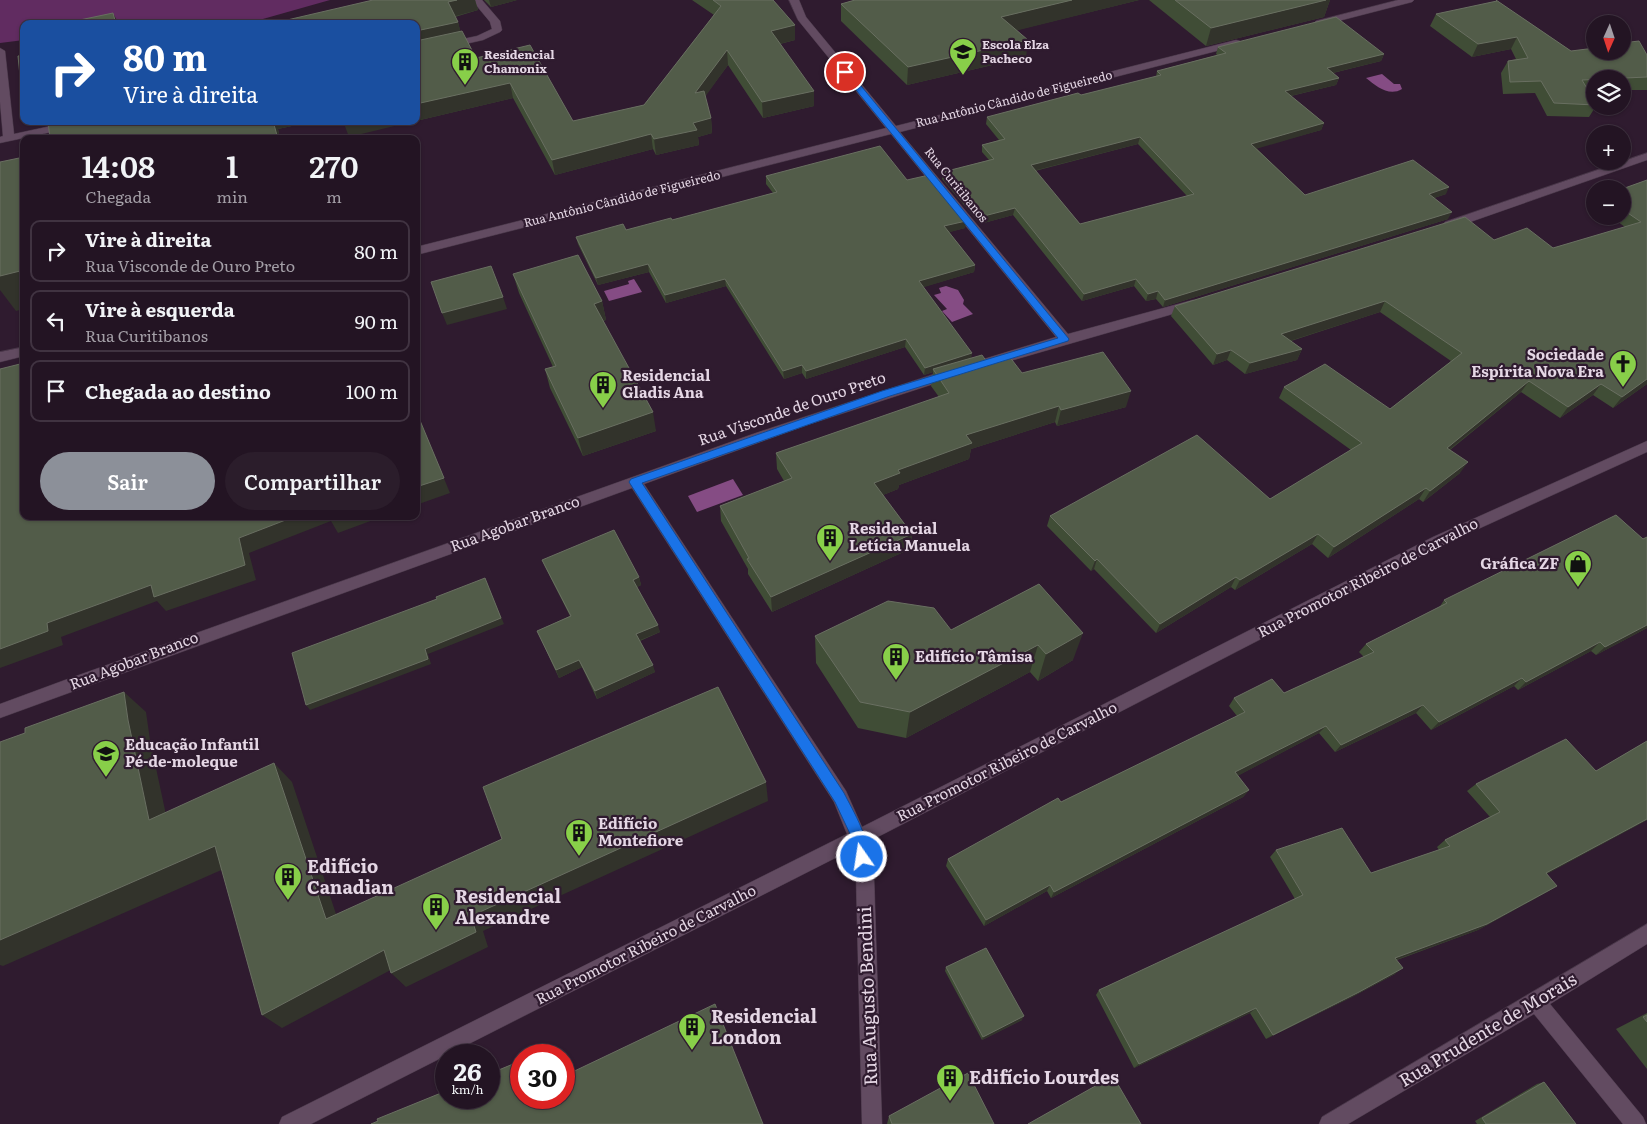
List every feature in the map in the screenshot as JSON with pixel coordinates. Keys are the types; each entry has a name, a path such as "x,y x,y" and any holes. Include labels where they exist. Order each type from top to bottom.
{"street":[{"path":"420,51 480,38 497,30 495,21 477,0"},
{"name":"Rua Curitibanos","path":"794,0 801,18 1064,339"},
{"path":"1312,24 1409,0"},
{"name":"Rua Antônio Cândido de Figueiredo","path":"420,250 1248,40"},
{"path":"0,51 5,139 20,136"},
{"path":"24,135 71,125"},
{"path":"1433,230 1647,156"},
{"path":"980,365 1064,339 1203,301"},
{"path":"0,357 20,352"},
{"name":"Rua Visconde de Ouro Preto","path":"635,482 886,393 961,370"},
{"name":"Rua Promotor Ribeiro de Carvalho","path":"289,1124 858,838 1438,540 1647,446"},
{"path":"635,482 840,797 858,838"},
{"name":"Rua Agobar Branco","path":"0,711 213,632 635,482"},
{"name":"Rua Augusto Bendini","path":"858,838 865,876 872,1124"},
{"name":"Rua Prudente de Morais","path":"1329,1124 1647,934"},
{"path":"1536,1002 1636,1124"}],"shaded area":[{"path":"0,0 330,0 259,20 20,20 20,40 0,43"},
{"path":"1382,74 1394,84 1400,84 1402,89 1392,92 1388,91 1378,87 1366,78"},
{"path":"634,279 642,292 609,301 604,291 629,284 628,281"},
{"path":"946,286 958,290 964,300 963,304 973,314 952,322 942,311 947,309 934,295 941,293 939,288"},
{"path":"733,479 743,495 697,512 688,496"}],"building":[{"path":"373,0 457,0 448,2 458,22 420,30 420,20 287,20"},
{"path":"713,0 773,0 795,25 771,31 814,91 762,102 727,50 695,93 704,91 711,118 693,123 697,130 654,139 651,134 552,160 510,83 420,103 420,40 462,31 476,58 530,45 573,121 644,105 721,6"},
{"path":"855,0 1072,0 1001,17 1028,40 908,67 841,4"},
{"path":"1175,0 1326,0 1211,28"},
{"path":"1497,1 1571,51 1586,49 1586,60 1631,60 1631,42 1639,41 1647,55 1647,77 1631,78 1631,70 1586,70 1586,80 1582,80 1586,87 1586,105 1554,103 1541,81 1510,82 1508,61 1528,58 1517,37 1478,44 1436,14"},
{"path":"113,13 115,20 80,20"},
{"path":"1336,17 1384,54 1327,68 1339,78 1285,91 1324,123 1251,144 1305,195 1413,160 1449,187 1429,194 1452,212 1165,300 1158,291 1148,294 1136,279 1084,294 1015,208 980,217 943,172 994,159 982,145 1005,139 987,117 1078,93 1081,95 1161,75 1157,71 1226,53 1218,47","holes":["1140,137 1194,194 1080,224 1031,165"]},
{"path":"18,56 20,56 20,76"},
{"path":"48,125 274,125 277,135 50,135"},
{"path":"880,146 907,180 929,175 966,221 944,226 975,265 919,281 972,353 925,368 906,339 806,371 802,365 783,371 725,279 665,295 648,264 596,278 576,237 623,224 626,230 671,218 672,220 777,192 766,176"},
{"path":"20,158 20,271 0,276 0,162"},
{"path":"1647,180 1647,379 1622,397 1601,384 1568,407 1529,381 1447,448 1468,462 1430,491 1426,488 1334,547 1318,534 1240,580 1236,577 1160,624 1097,559 1095,561 1050,516 1197,435 1270,499 1362,443 1284,387 1325,364 1390,409 1462,353 1385,301 1281,334 1302,349 1250,363 1231,350 1217,354 1175,306 1465,217 1494,240 1527,228 1553,248 1641,222 1631,215 1631,186"},
{"path":"578,255 602,301 594,304 653,412 578,438 545,369 556,366 513,274"},
{"path":"491,266 503,297 442,313 431,282"},
{"path":"1103,352 1131,391 1061,410 1059,406 966,435 972,443 898,470 900,473 874,483 912,534 771,597 747,559 749,558 720,506 792,478 776,453 949,393 933,369 982,355 987,362 1009,356 1022,373"},
{"path":"20,364 20,520 286,520 239,538 245,565 154,597 151,585 47,623 48,631 0,649 0,369"},
{"path":"420,421 444,478 420,486"},
{"path":"1616,515 1643,539 1647,537 1647,625 1605,647 1600,642 1526,682 1522,678 1439,722 1423,705 1341,745 1326,726 1235,772 1249,790 1054,892 1050,885 986,920 948,859 1058,798 1061,802 1245,712 1234,698 1272,679 1284,693 1374,652 1366,644 1447,603 1444,600"},
{"path":"614,530 639,577 633,580 658,625 636,634 653,665 595,691 579,660 556,670 537,631 571,616 542,560"},
{"path":"485,578 501,618 425,649 428,659 306,705 292,653 437,599 436,597"},
{"path":"1039,584 1083,633 1046,654 1038,645 910,712 860,702 815,636 888,601 934,608 951,630"},
{"path":"718,687 766,782 471,916 476,932 391,973 384,950 262,1015 215,846 0,940 0,742 25,733 25,728 124,692 149,820 274,763 326,919 502,839 483,787"},
{"path":"1566,739 1596,771 1647,741 1647,819 1546,873 1557,886 1487,924 1395,958 1403,968 1273,1035 1256,1008 1139,1064 1099,990 1303,895 1276,850 1342,828 1371,873 1450,846 1445,840 1500,812 1476,784"},
{"path":"986,948 1024,1016 983,1037 946,967"},
{"name":"Residencial London","path":"715,1004 763,1124 371,1124 378,1121 377,1119 435,1095 435,1109 500,1109 500,1069 510,1065 510,1109 575,1109 575,1071"},
{"name":"Edifício Lourdes","path":"968,1073 994,1124 892,1124 889,1116"},
{"name":"Edifício Lourdes","path":"1113,1076 1141,1124 1028,1124"},
{"path":"1544,1082 1576,1124 1486,1124 1482,1118"}],"place":[{"name":"Escola Elza Pacheco","path":"963,76"},
{"name":"Residencial Chamonix","path":"465,86"},
{"name":"Sociedade Espírita Nova Era","path":"1623,388"},
{"name":"Residencial Gladis Ana","path":"603,409"},
{"name":"Residencial Letícia Manuela","path":"830,562"},
{"name":"Gráfica ZF","path":"1578,588"},
{"name":"Edifício Tâmisa","path":"896,681"},
{"name":"Educação Infantil Pé-de-moleque","path":"106,778"},
{"name":"Edifício Montefiore","path":"579,857"},
{"name":"Edifício Canadian","path":"288,901"},
{"name":"Residencial Alexandre","path":"436,931"},
{"name":"Residencial London","path":"692,1051"},
{"name":"Edifício Lourdes","path":"950,1102"}],"route":[{"path":"845,72 1064,339 886,393 635,482 840,797 858,838 862,857"}]}
